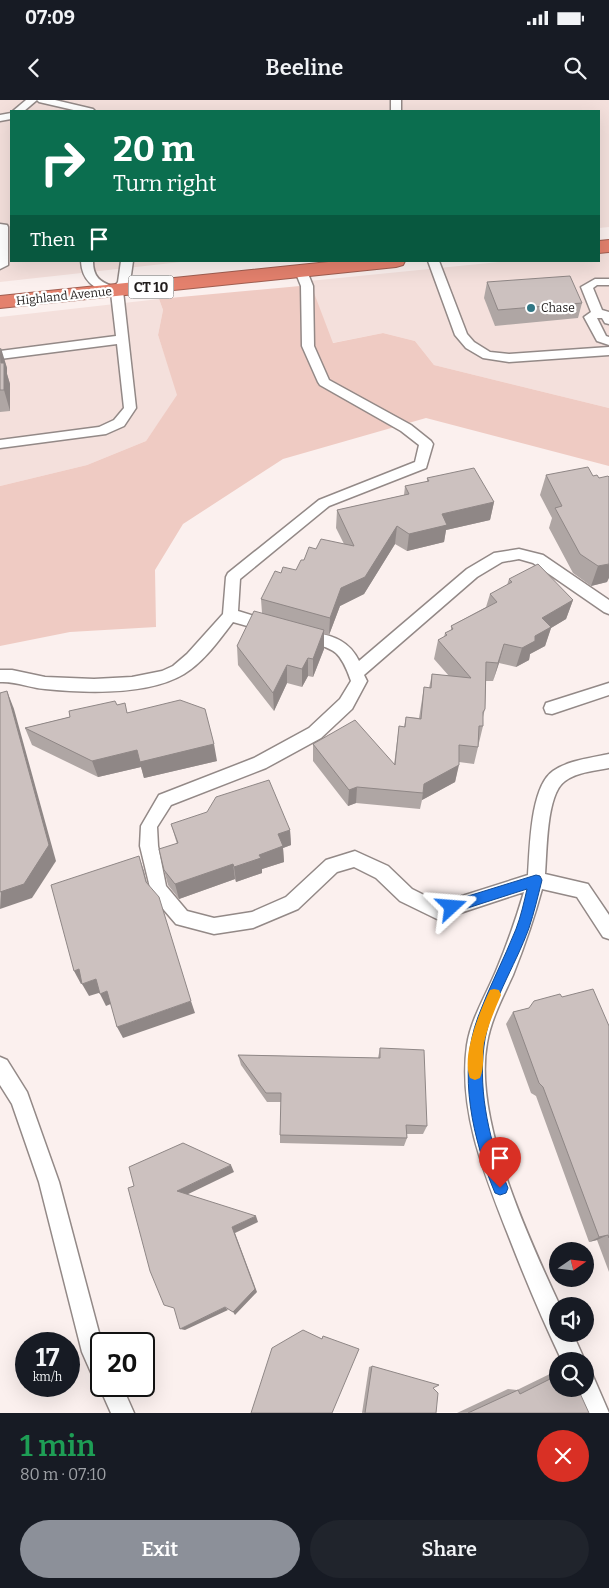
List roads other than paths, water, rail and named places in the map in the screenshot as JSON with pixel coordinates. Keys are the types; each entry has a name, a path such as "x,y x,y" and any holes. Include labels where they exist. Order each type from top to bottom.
{"highway":[{"name":"Highland Avenue","path":"0,302 386,262"}],"lane":[{"path":"19,110 32,100"},
{"path":"42,100 54,101 86,110"},
{"path":"0,266 2,265 3,227"},
{"path":"87,262 89,276 94,284 117,291"},
{"path":"0,444 101,431 119,423 130,408 117,291 124,282 126,262"},
{"path":"433,262 460,335 470,345 488,355 509,358 609,351"},
{"path":"0,676 8,675 40,683 76,685 148,680 177,671 204,648 230,614 233,578 324,503 422,465 426,444 406,428 324,382 308,346 307,286 301,271"},
{"path":"596,313 587,287 595,282 609,282"},
{"path":"609,320 606,315 596,313 590,317 601,338 609,341"},
{"path":"0,355 123,339"},
{"path":"356,673 472,573 499,557 519,554 538,559 609,608"},
{"path":"230,614 342,646 352,660 359,681 346,704 316,733 260,763 165,800 149,826 148,846 158,890 182,918 214,926 253,920 292,903 332,866 355,860 382,872 406,895 439,912 536,880 582,890 609,932"},
{"path":"552,708 609,689"},
{"path":"549,1307 494,1170 479,1116 475,1078 477,1045 484,1018 523,928 536,880 543,802 555,779 580,766 609,761"},
{"path":"0,1067 20,1099 49,1182 90,1340"},
{"path":"115,1397 123,1413"},
{"path":"591,1397 599,1413"}],"place":[{"name":"Chase","path":"531,308"}]}
